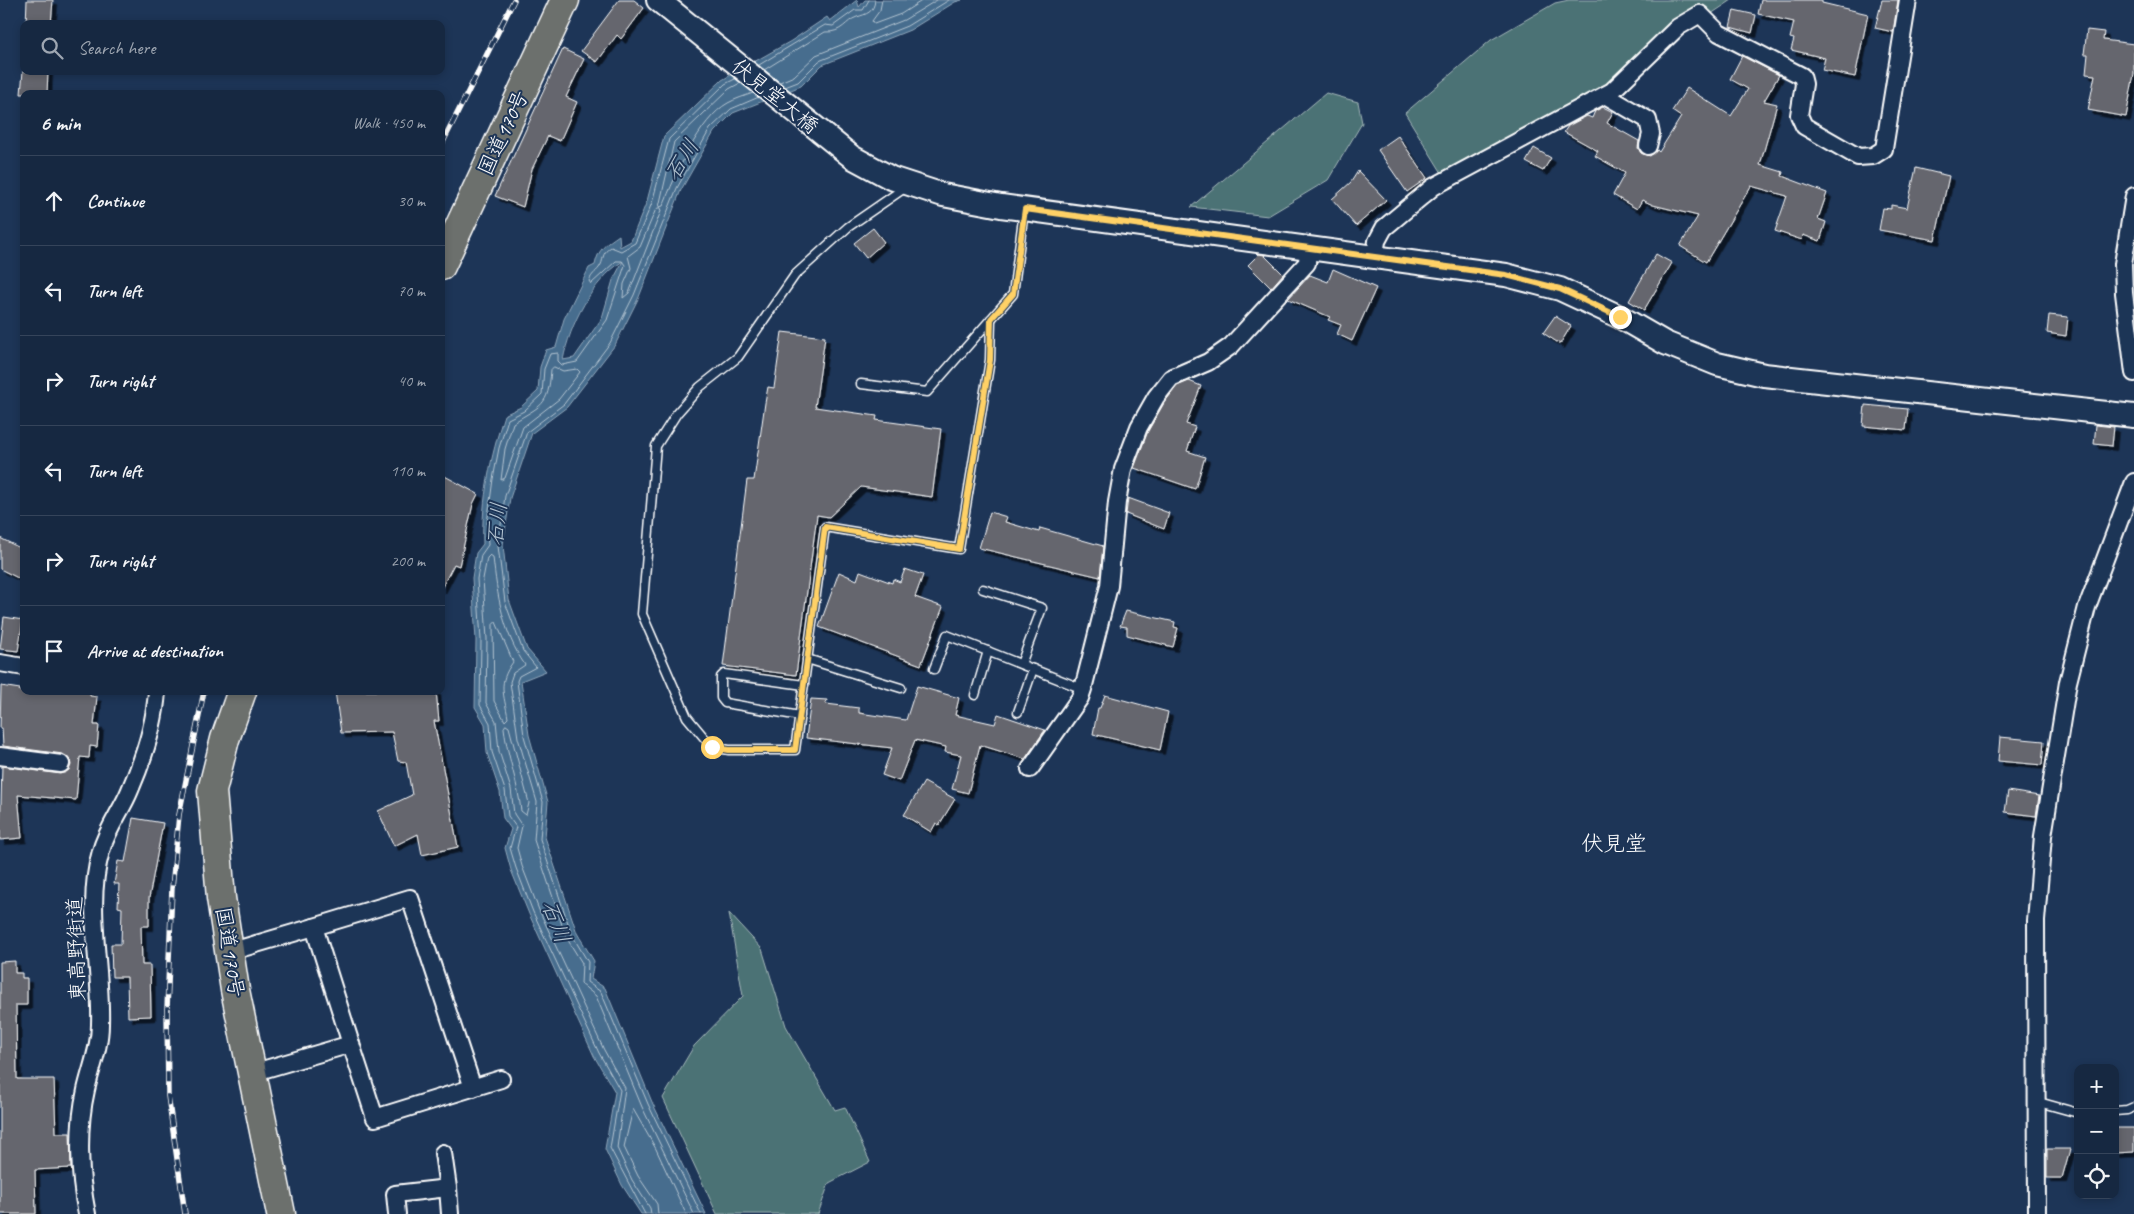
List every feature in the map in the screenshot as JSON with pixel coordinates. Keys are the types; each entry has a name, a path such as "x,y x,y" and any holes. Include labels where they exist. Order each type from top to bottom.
{"highway":[{"name":"国道170号","path":"445,257 565,0"},
{"name":"国道170号","path":"241,695 225,739 212,791 221,898 229,952 281,1214"}],"street":[{"path":"1375,256 1377,241 1384,228 1432,188 1612,91 1678,27 1700,14 1719,33 1802,76 1804,84 1799,115 1804,126 1858,157 1873,156 1884,148 1908,0"},
{"name":"伏見堂大橋","path":"662,3 827,139 852,157 900,181 943,195 1025,209 1506,275 1560,289 1620,317 1665,343 1717,364 1764,375 2134,416"},
{"path":"1605,95 1648,120 1651,134 1648,146"},
{"path":"2134,196 2123,264 2124,293 2134,373"},
{"path":"1030,770 1080,698 1109,586 1117,502 1123,469 1139,426 1156,397 1172,378 1208,362 1232,346 1307,263 1308,247"},
{"path":"2037,1214 2035,1102 2036,922 2044,827 2068,682 2086,607 2134,482"},
{"path":"0,663 20,666"},
{"name":"東高野街道","path":"87,1214 82,1191 81,1127 84,1096 100,1030 94,903 96,874 101,849 131,789 153,721 156,695"},
{"path":"0,756 61,764"},
{"path":"229,952 410,898 473,1088"},
{"path":"314,927 376,1118 500,1079"},
{"path":"252,1073 351,1044"},
{"path":"443,1153 450,1214"},
{"path":"397,1214 395,1194 448,1188"}],"lane":[{"path":"900,181 891,199 848,227 795,275 738,357 700,387 677,413 656,446 642,614 687,717 712,747 729,750 795,750 825,527 959,549 990,360 991,319"},
{"path":"861,384 927,392 1013,294 1025,209"},
{"path":"982,589 1042,608 1021,664"},
{"path":"934,669 948,634 1083,688"},
{"path":"975,695 988,651"},
{"path":"807,659 901,688"},
{"path":"1018,712 1033,669"},
{"path":"800,716 725,702 721,698 721,677 724,674 804,685"},
{"path":"2035,1102 2074,1112"},
{"path":"2119,1111 2134,1107"}],"green space":[{"path":"1569,0 1732,0 1600,88 1442,173 1405,113 1491,40 1555,3"},
{"path":"1326,93 1358,102 1362,123 1328,180 1268,216 1191,207"},
{"path":"729,913 762,949 786,1026 835,1110 845,1107 870,1162 829,1183 818,1214 717,1214 663,1098 694,1046 743,996"}],"water":[{"name":"石川","path":"857,0 859,7 865,0 962,0 955,2 910,30 822,65 801,86 733,113 714,132 681,190 639,297 615,345 567,407 532,433 510,498 503,545 509,600 527,649 546,671 521,681 529,735 548,802 545,837 577,933 594,961 591,979 605,988 652,1102 706,1214 641,1214 622,1185 605,1149 615,1092 594,1056 529,914 511,870 505,848 511,829 503,818 500,792 487,753 485,724 475,707 476,640 472,578 476,553 483,544 485,495 495,446 504,415 521,407 538,391 540,367 546,350 556,347 564,319 589,268 595,265 600,251 619,235 620,247 631,241 647,201 664,136 722,80 791,41 827,17 830,21","holes":["623,261 613,280 602,318 574,358 563,360 571,332 584,304 602,280"]}],"building":[{"path":"27,0 53,0 51,20 26,20"},
{"path":"619,0 634,0 644,8 621,39 617,35 597,62 581,51"},
{"path":"1761,0 1822,0 1822,3 1868,14 1855,77 1822,70 1825,58 1791,50 1794,39 1790,38 1794,22 1758,14"},
{"path":"1882,0 1898,0 1893,32 1875,28"},
{"path":"1734,10 1756,15 1752,33 1730,27"},
{"path":"2087,30 2104,32 2103,40 2134,44 2134,74 2126,117 2088,110 2095,75 2086,74 2088,54 2084,54"},
{"path":"563,49 584,59 566,97 577,102 560,141 548,136 532,169 523,207 495,196"},
{"path":"1742,56 1779,75 1764,101 1777,104 1760,165 1783,172 1782,176 1827,193 1818,219 1826,222 1820,241 1803,235 1802,240 1775,231 1787,196 1751,186 1706,262 1680,246 1698,216 1653,205 1642,200 1637,209 1613,195 1625,173 1595,156 1598,151 1564,132 1568,126 1587,116 1592,118 1595,111 1603,107 1613,112 1607,123 1639,141 1638,148 1641,153 1650,156 1657,150 1659,152 1681,117 1672,111 1687,88 1731,116 1748,89 1730,79"},
{"path":"23,75 48,75 47,90 21,90"},
{"path":"1398,136 1427,178 1407,192 1378,150"},
{"path":"1534,148 1551,158 1543,171 1526,162"},
{"path":"1916,168 1949,176 1935,240 1879,230 1883,208 1891,209 1891,205 1907,208"},
{"path":"1358,171 1386,200 1356,226 1332,199 1351,182"},
{"path":"873,228 884,242 866,258 854,243"},
{"path":"1259,254 1264,255 1283,274 1271,288 1248,265"},
{"path":"1656,254 1672,263 1644,310 1629,301"},
{"path":"1333,269 1376,288 1352,341 1337,334 1341,325 1328,320 1330,317 1288,299 1310,275 1328,282"},
{"path":"2049,315 2068,317 2066,336 2047,333"},
{"path":"1555,316 1571,326 1560,344 1543,333"},
{"path":"782,332 825,337 815,407 877,416 876,420 941,429 932,497 861,487 829,517 817,515 796,675 723,666 747,480 754,480 768,387 774,388"},
{"path":"1189,381 1201,386 1186,424 1195,427 1187,451 1205,457 1195,489 1134,468 1148,431 1164,403 1177,386"},
{"path":"1865,405 1908,409 1906,430 1863,426"},
{"path":"2096,425 2114,427 2112,446 2094,444"},
{"path":"445,476 478,494 473,504 459,566 454,564 445,581"},
{"path":"1128,498 1169,513 1164,529 1126,514"},
{"path":"990,512 1007,517 1005,522 1039,532 1040,528 1103,546 1100,577 979,548"},
{"path":"0,538 20,548 20,579 0,569"},
{"path":"905,569 923,575 915,597 943,607 921,665 819,627 839,572 857,580 860,571 892,583 893,579 900,582"},
{"path":"1126,611 1175,622 1174,627 1178,628 1173,647 1127,635 1127,627 1120,626"},
{"path":"4,617 20,620 18,651 0,649"},
{"path":"1,686 20,689 20,695 90,695 97,697 94,725 99,725 97,747 90,746 89,758 80,757 76,800 18,795 22,838 0,840 2,766 60,774 69,770 70,760 63,754 3,746 2,728 0,728"},
{"path":"917,686 959,698 955,715 995,724 998,714 1045,730 1025,759 980,745 968,793 952,789 961,755 945,752 946,747 915,740 899,781 882,775 892,748 806,738 811,699 827,700 826,704 859,708 859,713 906,720"},
{"path":"336,695 436,695 439,721 434,721 458,847 422,855 418,834 394,846 378,811 412,795 406,762 398,761 392,732 341,733"},
{"path":"1105,695 1168,712 1160,750 1093,734 1098,708 1100,708"},
{"path":"2000,737 2044,741 2042,765 1998,761"},
{"path":"924,782 955,799 939,825 936,823 931,832 904,815"},
{"path":"2008,791 2039,796 2036,816 2005,812"},
{"path":"133,818 163,823 149,898 149,926 141,926 142,965 150,965 151,1016 128,1017 127,977 112,977 111,944 121,944 122,908 118,907 119,884 114,884 118,861 125,862"},
{"path":"15,961 15,973 22,973 22,978 27,978 27,1005 16,1005 17,1079 54,1079 56,1133 70,1133 71,1168 35,1170 36,1214 0,1214 0,962"},
{"path":"2119,1128 2134,1128 2134,1152 2119,1153"},
{"path":"2047,1149 2070,1149 2062,1178 2047,1178"}],"railway":[{"path":"445,138 514,0"},
{"path":"185,1214 168,1096 167,1009 172,888 179,815 203,695"}],"district":[{"name":"伏見堂","path":"1614,844"}],"route":[{"path":"712,747 729,750 795,750 825,527 959,549 990,360 991,319 1013,294 1025,209 1506,275 1560,289 1620,317"}]}
